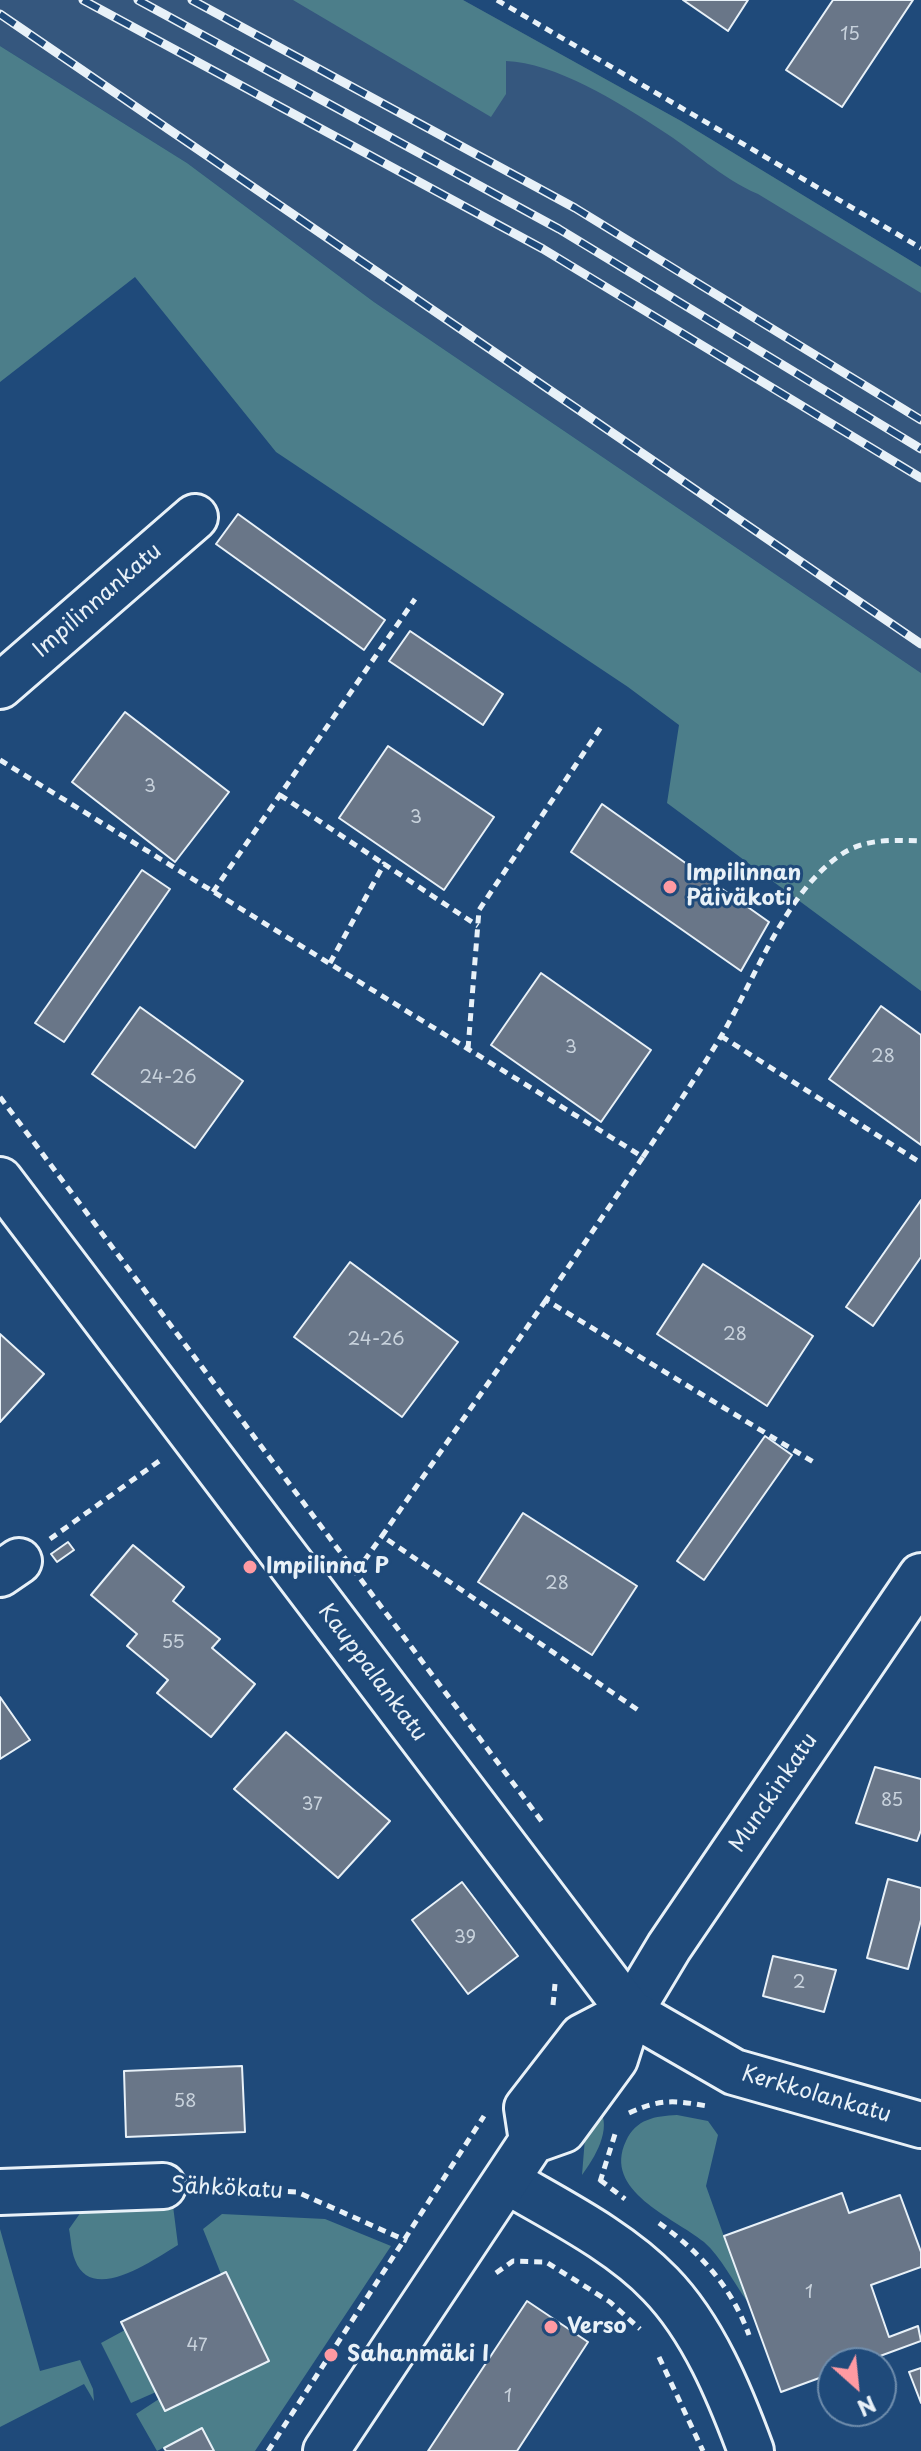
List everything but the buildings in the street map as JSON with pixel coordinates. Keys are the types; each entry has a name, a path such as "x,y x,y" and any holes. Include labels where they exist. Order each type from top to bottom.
{"main road":[{"name":"Impilinnankatu","path":"0,686 195,517"},
{"name":"Kauppalankatu","path":"0,1180 578,1948 630,2012"},
{"name":"Munckinkatu","path":"532,2141 563,2130 615,2059 630,2012 669,1947 921,1576"},
{"name":"Kerkkolankatu","path":"630,2012 734,2072 921,2125"},
{"path":"326,2451 532,2141 527,2108 582,2037 630,2012"},
{"path":"507,2181 645,2269 662,2286 708,2354 751,2451"},
{"name":"Sähkökatu","path":"0,2192 163,2186"}],"path":[{"path":"497,0 921,248"},
{"path":"213,892 415,599"},
{"path":"468,1049 479,910 601,727"},
{"path":"0,760 643,1157"},
{"path":"280,795 478,926"},
{"path":"356,1572 643,1157 721,1036 793,906 820,872 839,855 868,842 921,841"},
{"path":"330,963 384,864"},
{"path":"721,1036 921,1163"},
{"path":"0,1097 549,1830"},
{"path":"546,1300 815,1463"},
{"path":"10,1568 167,1455"},
{"path":"382,1536 641,1712"},
{"path":"550,2012 556,1988 552,1971 578,1948"},
{"path":"593,2086 629,2113 649,2103 673,2100 724,2109 734,2072"},
{"path":"268,2451 489,2108"},
{"name":"Sähkökatu","path":"163,2186 297,2192 406,2240 449,2267"},
{"path":"546,2262 610,2302 645,2334"},
{"path":"652,2345 671,2378 703,2451"}],"shaded area":[{"path":"0,0 463,0 681,121 921,267 921,673 374,302 187,163 0,46"}],"green space":[{"path":"293,0 463,0 681,121 921,267 921,293 732,180 645,119 565,76 545,68 506,61 506,94 491,117"},
{"path":"0,46 187,163 374,302 921,673 921,991 667,803 679,725 628,687 276,452 135,277 0,382"},
{"path":"599,2109 603,2117 603,2134 582,2175 585,2138"},
{"path":"677,2115 708,2121 718,2135 706,2186 747,2301 710,2248 644,2201 624,2174 621,2159 626,2141 635,2128 654,2118"},
{"path":"173,2206 178,2245 124,2275 95,2279 83,2273 75,2260 69,2229 81,2212 92,2207"},
{"path":"222,2214 325,2219 391,2246 255,2451 214,2451 201,2428 157,2451 136,2414 159,2399 165,2411 226,2272 221,2274 203,2229"},
{"path":"0,2229 40,2371 80,2360 93,2389 94,2401 84,2384 0,2427"},
{"path":"125,2330 156,2392 131,2403 101,2343"}],"railway":[{"path":"83,0 543,249 921,478"},
{"path":"138,0 559,229 921,449"},
{"path":"192,0 575,208 921,420"},
{"path":"0,14 921,644"}],"place":[{"name":"Impilinnan Päiväkoti","path":"670,887"},
{"name":"Impilinna P","path":"250,1567"},
{"name":"Verso","path":"551,2327"},
{"name":"Sahanmäki I","path":"331,2355"}]}
